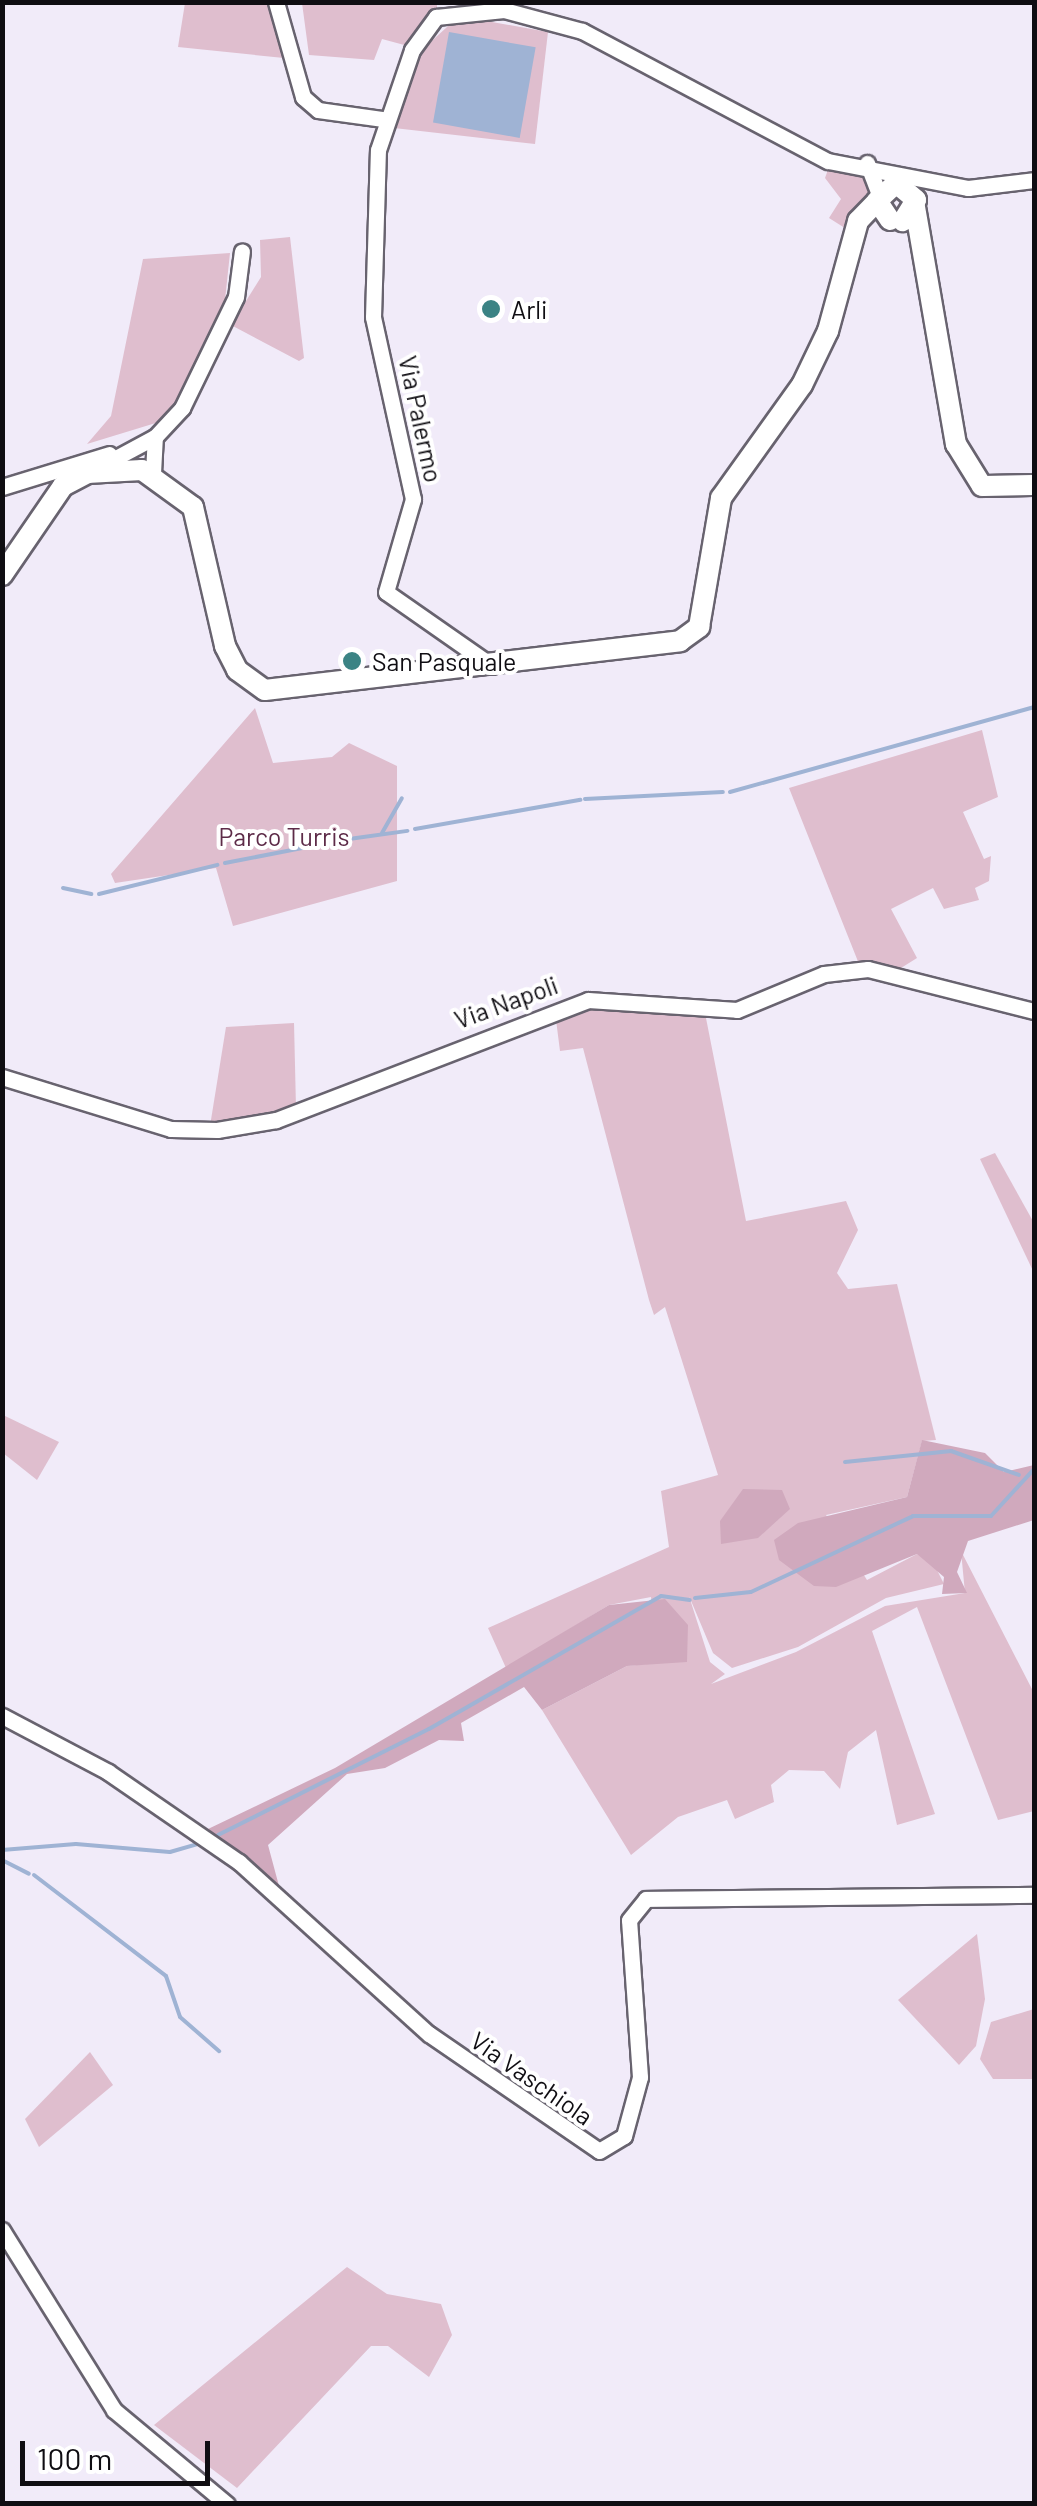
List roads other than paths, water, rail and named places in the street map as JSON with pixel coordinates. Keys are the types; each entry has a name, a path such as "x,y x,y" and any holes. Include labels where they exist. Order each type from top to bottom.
{"street":[{"path":"276,2 303,96 318,110 383,119"},
{"name":"Via Palermo","path":"495,668 386,592 413,500 374,318 383,119 420,35 449,10 474,7 582,31 828,161 867,163 931,182 1034,180"},
{"path":"867,163 878,198 906,212"},
{"path":"853,236 906,212 931,182"},
{"path":"2,487 110,461 153,473 198,516 225,646 248,682 282,690 621,653 695,633 720,498 802,385 828,332 853,236 878,198 900,184 906,212 925,242 956,444 971,476 995,490 1034,485"},
{"path":"2,575 63,486 155,437 182,408 236,297 242,250"},
{"path":"153,473 155,437"},
{"name":"Via Napoli","path":"2,1078 172,1129 217,1130 276,1120 588,1000 737,1010 824,974 868,969 1034,1011"},
{"name":"Via Vaschiola","path":"2,1716 108,1772 240,1862 429,2034 599,2150 624,2136 640,2077 629,1920 639,1903 793,1892 865,1902 1034,1895"},
{"path":"2,2230 114,2410 227,2504"}],"water":[{"path":"449,32 536,47 520,138 433,123"}],"waterway":[{"path":"730,792 1034,707"},
{"path":"585,799 723,792"},
{"path":"382,833 402,798"},
{"path":"415,829 580,800"},
{"path":"349,839 407,831"},
{"path":"225,863 343,840"},
{"path":"99,894 217,865"},
{"path":"63,888 91,894"},
{"path":"845,1462 951,1451 1019,1475"},
{"path":"695,1598 751,1592 913,1516 991,1516 1034,1469"},
{"path":"218,1835 429,1729 661,1596 690,1600"},
{"path":"2,1850 76,1844 170,1852 201,1843"},
{"path":"2,1860 29,1874"},
{"path":"34,1875 166,1976 180,2017 219,2051"}],"place":[{"name":"Arli","path":"491,309"},
{"name":"San Pasquale","path":"352,661"}],"park label":[{"name":"Parco Turris","path":"284,836"}]}
